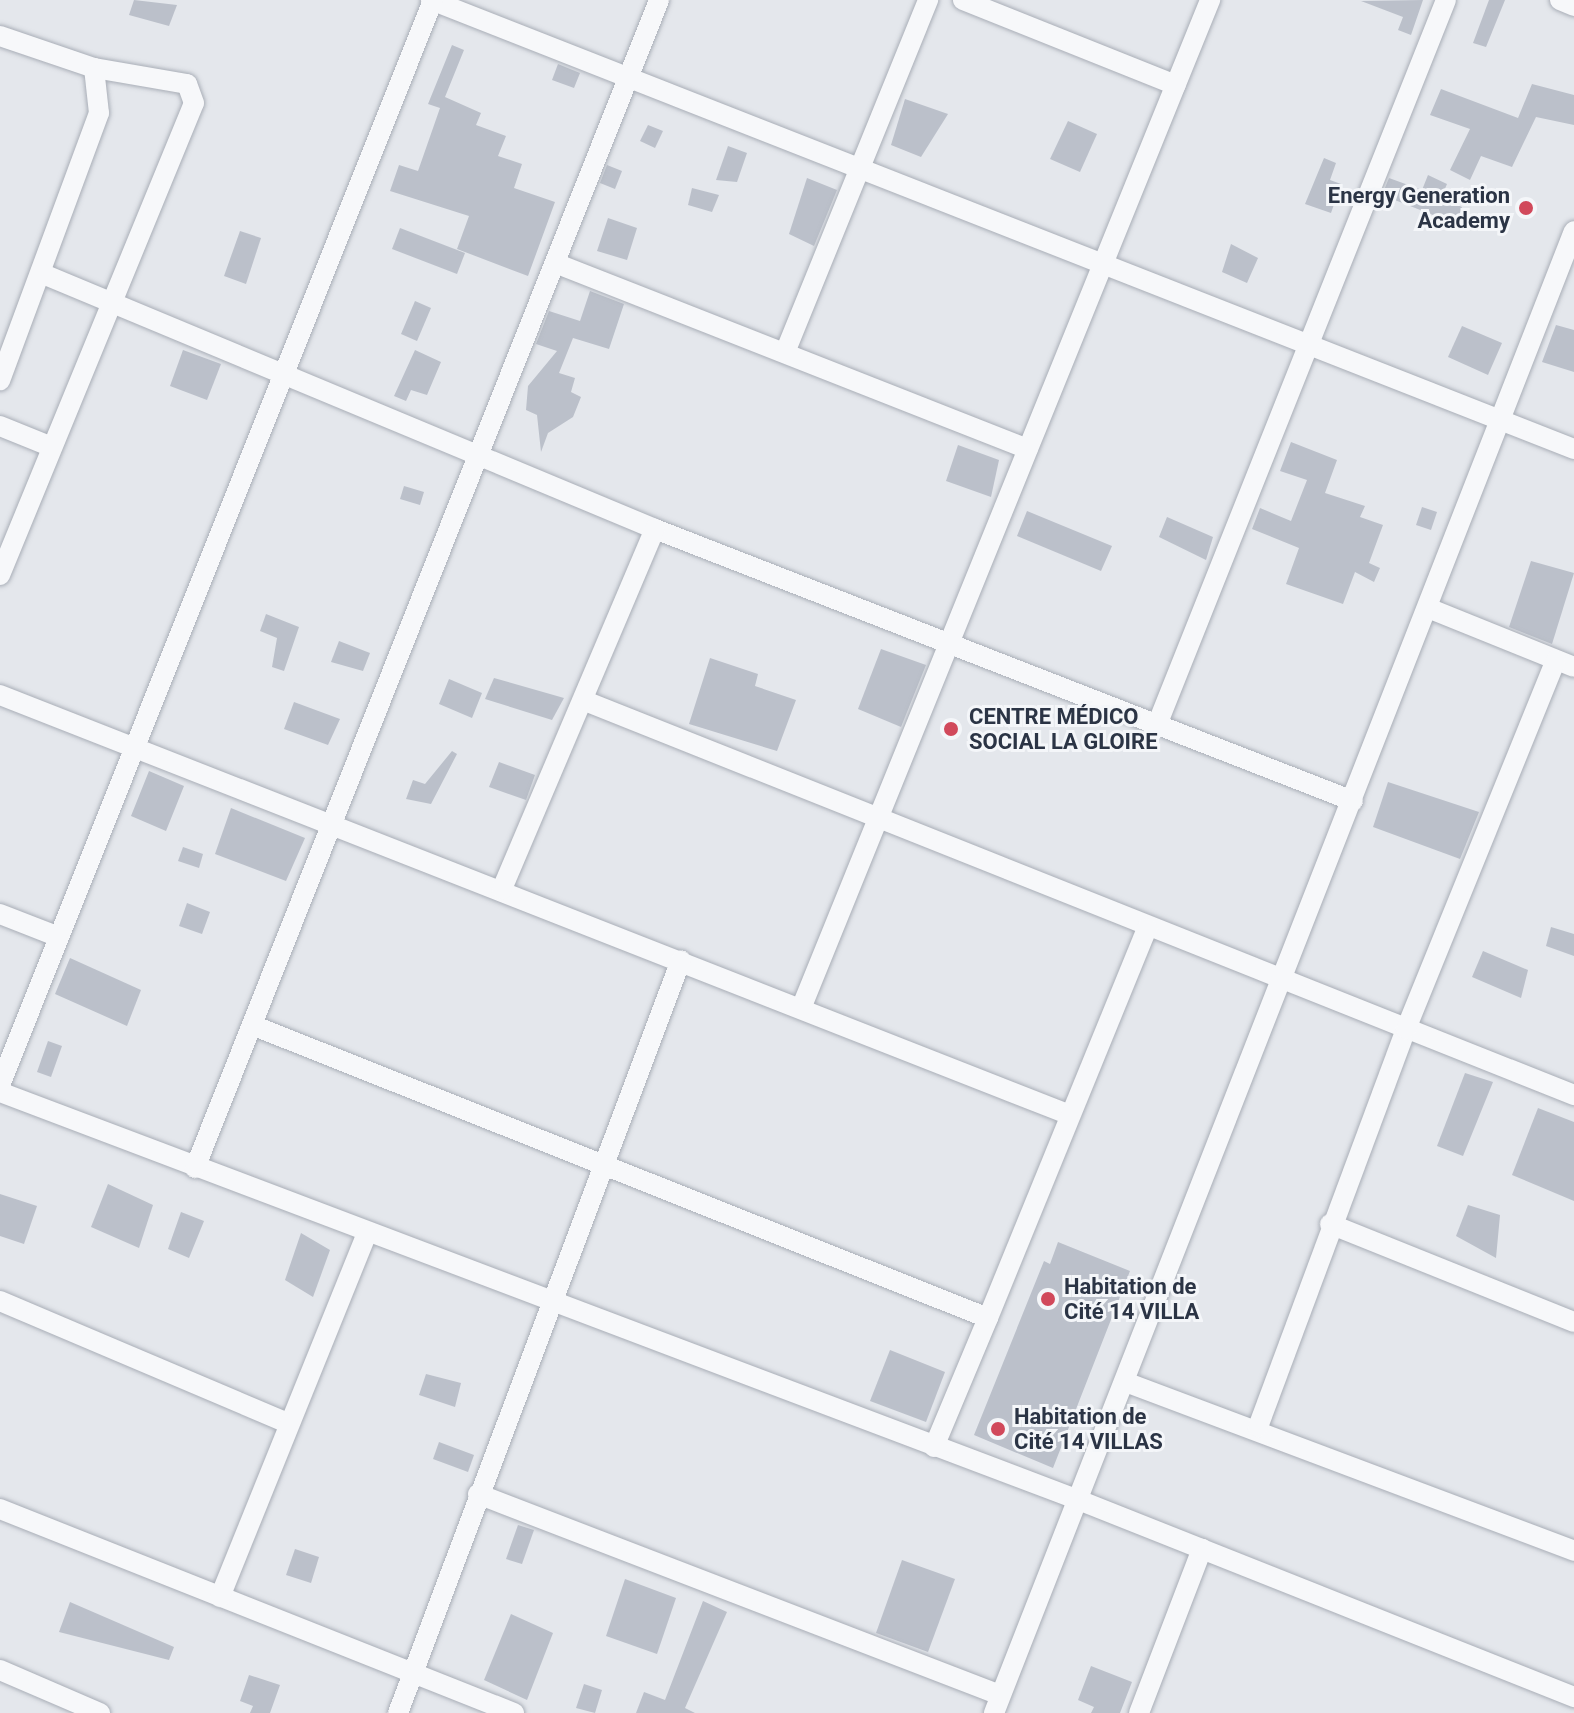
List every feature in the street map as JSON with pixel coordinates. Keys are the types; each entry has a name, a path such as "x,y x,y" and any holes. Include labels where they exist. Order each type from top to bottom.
{"street":[{"path":"0,1085 432,0 1574,449"},
{"path":"195,1168 659,0"},
{"path":"786,350 928,0"},
{"path":"963,0 1176,85"},
{"path":"802,1006 1210,0"},
{"path":"1157,725 1306,343 1446,0"},
{"path":"1560,0 1574,6"},
{"path":"0,36 94,68 187,84 194,103 0,575"},
{"path":"0,380 94,135 94,68"},
{"path":"478,1494 997,1704 1128,1383 1573,234"},
{"path":"555,263 786,350 1028,449"},
{"path":"43,274 479,453 655,529 1353,801"},
{"path":"0,426 52,447"},
{"path":"502,889 585,701 655,529"},
{"path":"1258,1427 1330,1224 1406,1029 1565,664 1428,608"},
{"path":"0,695 802,1006 1070,1115"},
{"path":"585,701 877,822 1574,1095"},
{"path":"0,914 59,937"},
{"path":"934,1447 1147,928"},
{"path":"398,1713 478,1494 557,1302 681,960"},
{"path":"252,1025 608,1163 988,1318"},
{"path":"0,1092 1081,1501 1574,1697"},
{"path":"1330,1224 1574,1322"},
{"path":"220,1597 367,1233"},
{"path":"0,1301 288,1423"},
{"path":"1128,1383 1258,1427 1574,1551"},
{"path":"0,1509 514,1713"},
{"path":"1139,1713 1202,1549"},
{"path":"0,1670 100,1713"}],"building":[{"path":"134,0 177,5 169,26 129,15"},
{"path":"1423,0 1411,35 1398,30 1403,17 1361,1"},
{"path":"1489,0 1505,0 1486,47 1473,43"},
{"path":"452,45 464,50 445,97 481,113 476,125 506,136 498,156 522,164 514,188 555,202 528,276 457,249 469,216 390,191 399,165 418,171 440,108 428,104"},
{"path":"558,64 580,73 574,88 552,80"},
{"path":"1532,84 1574,95 1574,125 1536,117 1512,167 1481,156 1470,180 1450,170 1470,129 1430,115 1441,89 1518,118"},
{"path":"905,99 948,114 921,157 891,145"},
{"path":"1068,121 1097,134 1080,172 1050,159"},
{"path":"648,125 663,131 655,148 640,141"},
{"path":"728,146 747,153 737,182 716,180"},
{"path":"1324,158 1336,163 1330,180 1341,184 1331,213 1305,204"},
{"path":"607,165 622,171 615,189 600,183"},
{"path":"1428,175 1447,184 1441,198 1462,207 1456,224 1382,195 1389,178 1422,190"},
{"path":"807,178 837,190 814,246 789,234"},
{"path":"692,188 719,195 712,212 688,205"},
{"path":"608,218 637,228 627,260 597,251"},
{"path":"400,228 465,253 457,274 392,249"},
{"path":"240,231 261,238 246,284 224,276"},
{"path":"1231,244 1258,258 1247,283 1222,272"},
{"path":"590,291 624,304 609,349 573,338 559,373 575,378 571,392 581,397 573,417 548,433 541,452 537,415 526,410 528,386 557,351 536,344 549,311 580,321"},
{"path":"415,301 431,308 417,341 401,334"},
{"path":"1556,325 1574,330 1574,372 1542,362"},
{"path":"1462,326 1502,343 1488,375 1448,357"},
{"path":"183,350 221,364 207,400 170,386"},
{"path":"415,350 441,362 427,395 411,390 406,401 394,396"},
{"path":"1291,442 1337,460 1325,493 1365,506 1360,517 1383,525 1369,563 1380,568 1374,582 1355,572 1343,604 1286,584 1299,548 1252,529 1260,508 1291,521 1307,480 1280,471"},
{"path":"958,445 999,460 991,497 946,481"},
{"path":"404,486 424,492 420,505 400,499"},
{"path":"1422,507 1437,512 1431,530 1416,525"},
{"path":"1027,511 1112,546 1101,571 1017,536"},
{"path":"1167,517 1213,537 1206,560 1159,537"},
{"path":"1531,561 1574,573 1552,644 1509,627"},
{"path":"266,614 299,627 284,671 272,667 277,638 260,631"},
{"path":"339,641 370,653 363,671 331,662"},
{"path":"881,649 926,665 901,727 858,709"},
{"path":"710,658 758,674 755,686 796,700 777,751 689,724"},
{"path":"494,678 564,698 552,720 485,699"},
{"path":"449,679 482,693 472,718 439,704"},
{"path":"294,702 340,719 328,745 284,729"},
{"path":"452,751 457,754 431,804 406,799 413,780 425,784"},
{"path":"499,762 535,775 526,800 489,787"},
{"path":"149,771 184,786 166,831 131,816"},
{"path":"1388,782 1479,812 1460,859 1373,827"},
{"path":"231,808 305,838 286,881 215,854"},
{"path":"183,847 203,854 199,868 178,861"},
{"path":"187,903 210,912 202,934 179,926"},
{"path":"1551,927 1574,934 1574,956 1546,946"},
{"path":"1483,951 1528,970 1521,998 1472,977"},
{"path":"70,958 141,990 127,1026 55,994"},
{"path":"48,1041 62,1046 51,1077 37,1072"},
{"path":"1465,1073 1493,1082 1463,1156 1437,1146"},
{"path":"1538,1108 1574,1122 1574,1201 1512,1175"},
{"path":"108,1184 153,1205 139,1248 91,1227"},
{"path":"0,1194 37,1206 24,1244 0,1236"},
{"path":"1468,1205 1500,1215 1496,1258 1456,1236"},
{"path":"181,1212 204,1221 189,1258 168,1249"},
{"path":"301,1233 330,1250 313,1297 285,1280"},
{"path":"1058,1242 1130,1271 1053,1468 974,1435 1044,1261 1050,1264"},
{"path":"890,1350 945,1372 926,1422 870,1401"},
{"path":"426,1374 461,1383 455,1407 419,1395"},
{"path":"439,1442 474,1455 468,1472 433,1459"},
{"path":"518,1525 534,1530 522,1564 506,1559"},
{"path":"295,1549 319,1557 311,1583 286,1575"},
{"path":"902,1560 955,1579 928,1652 876,1633"},
{"path":"625,1579 676,1598 657,1654 606,1636"},
{"path":"703,1601 727,1612 685,1708 695,1713 636,1713 644,1692 665,1700"},
{"path":"70,1602 174,1647 169,1660 59,1632"},
{"path":"511,1614 553,1633 527,1700 484,1680"},
{"path":"1091,1666 1132,1682 1120,1713 1091,1713 1094,1707 1078,1700"},
{"path":"249,1675 280,1685 270,1713 250,1713 253,1706 240,1701"},
{"path":"584,1684 602,1690 595,1713 576,1708"}],"place":[{"name":"Energy Generation Academy","path":"1526,208"},
{"name":"CENTRE MÉDICO SOCIAL LA GLOIRE","path":"951,729"},
{"name":"Habitation de Cité 14 VILLA","path":"1048,1299"},
{"name":"Habitation de Cité 14 VILLAS","path":"998,1429"}]}
